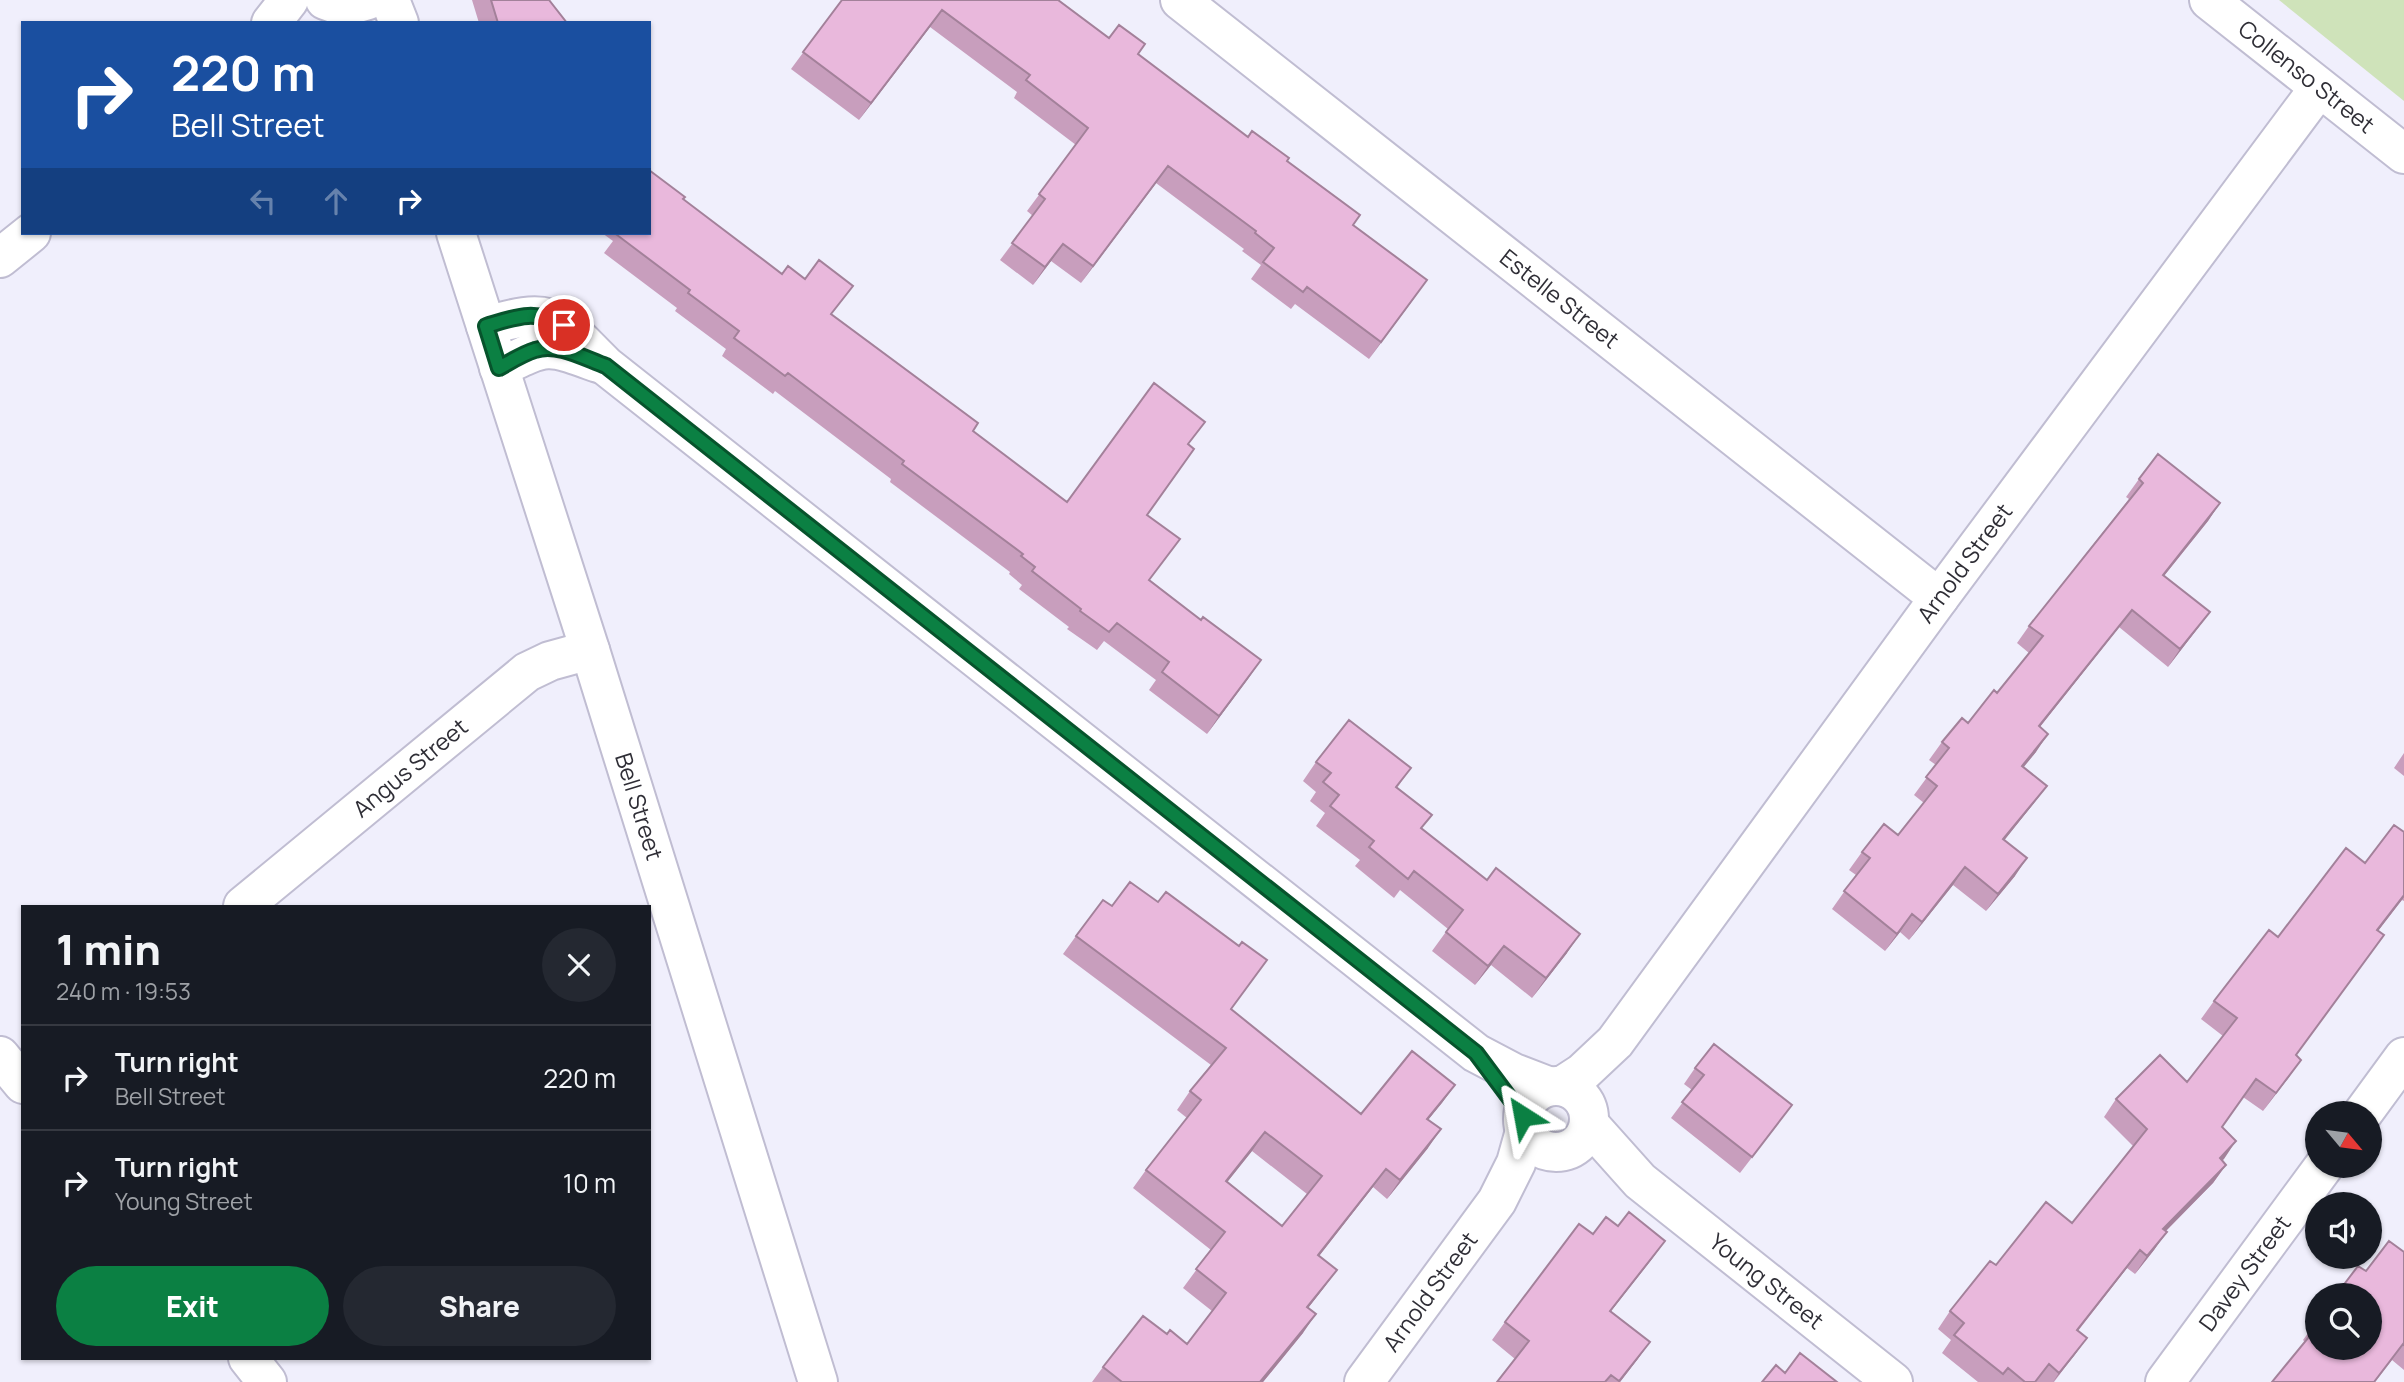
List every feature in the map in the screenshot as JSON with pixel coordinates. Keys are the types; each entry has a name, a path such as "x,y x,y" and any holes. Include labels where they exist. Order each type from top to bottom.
{"street":[{"path":"273,21 289,0"},
{"path":"390,0 398,21"},
{"name":"Estelle Street","path":"1180,0 1939,598"},
{"name":"Collenso Street","path":"2209,0 2404,154"},
{"name":"Arnold Street","path":"1364,1382 1497,1202 1516,1163 1557,1119 1615,1042 1939,598 2319,88"},
{"path":"0,258 29,235"},
{"name":"Bell Street","path":"457,235 590,650 818,1382"},
{"name":"Young Street","path":"486,326 526,315 550,318 564,325 606,366 1476,1053 1514,1073 1604,1164 1640,1181 1893,1382"},
{"name":"Young Street","path":"499,368 536,349 548,348 562,350 606,366"},
{"name":"Angus Street","path":"244,905 527,673 550,661 590,650"},
{"path":"0,1056 21,1082"},
{"path":"2371,1101 2404,1057"},
{"name":"Davey Street","path":"2165,1382 2315,1178"},
{"path":"250,1360 268,1382"}],"green space":[{"path":"2279,0 2404,0 2404,101"}],"building":[{"path":"491,0 549,0 565,21 497,21"},
{"path":"842,0 1058,0 1109,38 1119,25 1145,44 1138,54 1248,137 1252,131 1289,158 1287,161 1360,215 1353,225 1427,280 1381,342 1307,287 1303,292 1263,262 1274,248 1255,233 1256,231 1168,166 1093,266 1063,244 1045,267 1012,243 1045,199 1039,194 1088,128 1026,80 1030,75 942,10 871,103 803,52"},
{"path":"651,172 782,274 788,266 805,279 819,260 853,286 831,314 978,423 973,431 1067,502 1154,383 1205,422 1188,444 1194,449 1147,515 1180,539 1149,580 1201,620 1203,617 1261,660 1219,716 1162,672 1169,662 1117,623 1109,632 1080,611 1081,609 1032,571 1035,567 1021,556 1023,554 902,464 904,461 788,373 785,376 734,338 739,331 688,293 690,290 617,235 651,235"},
{"path":"2158,454 2220,503 2163,575 2210,612 2180,649 2132,610 2039,726 2048,734 2022,766 2047,786 2003,839 2027,858 1998,894 1965,867 1922,922 1912,914 1897,934 1844,891 1870,858 1862,852 1884,824 1898,835 1937,786 1926,777 1949,748 1942,742 1962,718 1968,723 1994,690 1997,693 2043,636 2029,626 2143,483 2139,479"},
{"path":"1349,720 1411,768 1396,787 1432,815 1421,828 1487,880 1496,868 1580,934 1546,978 1504,946 1488,966 1446,932 1463,910 1414,871 1408,879 1369,847 1374,841 1330,806 1339,795 1323,782 1331,773 1316,762"},
{"path":"2394,825 2404,832 2404,895 2377,930 2384,935 2296,1055 2301,1060 2276,1093 2256,1079 2222,1127 2236,1141 2220,1158 2226,1165 2163,1229 2167,1232 2147,1256 2140,1250 2077,1330 2087,1338 2059,1373 2049,1364 2035,1382 2025,1382 2008,1368 2003,1374 1954,1335 1964,1323 1950,1311 1990,1261 1996,1265 2046,1202 2072,1223 2147,1129 2116,1099 2160,1055 2187,1082 2237,1018 2214,1001 2269,930 2278,937 2346,848 2365,863"},
{"path":"1130,882 1158,902 1166,892 1239,946 1242,942 1267,960 1231,1009 1361,1114 1412,1051 1455,1085 1427,1119 1441,1129 1400,1180 1386,1169 1318,1255 1337,1270 1307,1307 1316,1314 1260,1382 1122,1382 1103,1367 1143,1316 1167,1334 1170,1330 1187,1344 1226,1293 1196,1269 1225,1232 1146,1170 1201,1100 1190,1091 1226,1048 1076,936 1103,900 1112,906","holes":["1265,1132 1322,1176 1282,1226 1226,1181"]},
{"path":"1714,1044 1792,1105 1752,1157 1682,1102 1704,1075 1695,1068"},
{"path":"1629,1212 1665,1241 1610,1311 1650,1342 1619,1381 1611,1375 1605,1382 1497,1382 1529,1341 1505,1322 1579,1224 1593,1234 1606,1217 1618,1226"},
{"path":"2389,1241 2404,1252 2404,1345 2374,1382 2272,1382 2305,1342 2305,1360 2382,1360 2382,1283 2345,1283 2356,1269 2382,1269 2382,1250"},
{"path":"1800,1353 1837,1382 1762,1382 1776,1365 1785,1373"}],"route":[{"path":"564,325 539,315 526,315 486,326 499,368 536,349 548,348 562,350 606,366 1476,1053 1523,1116"}]}
